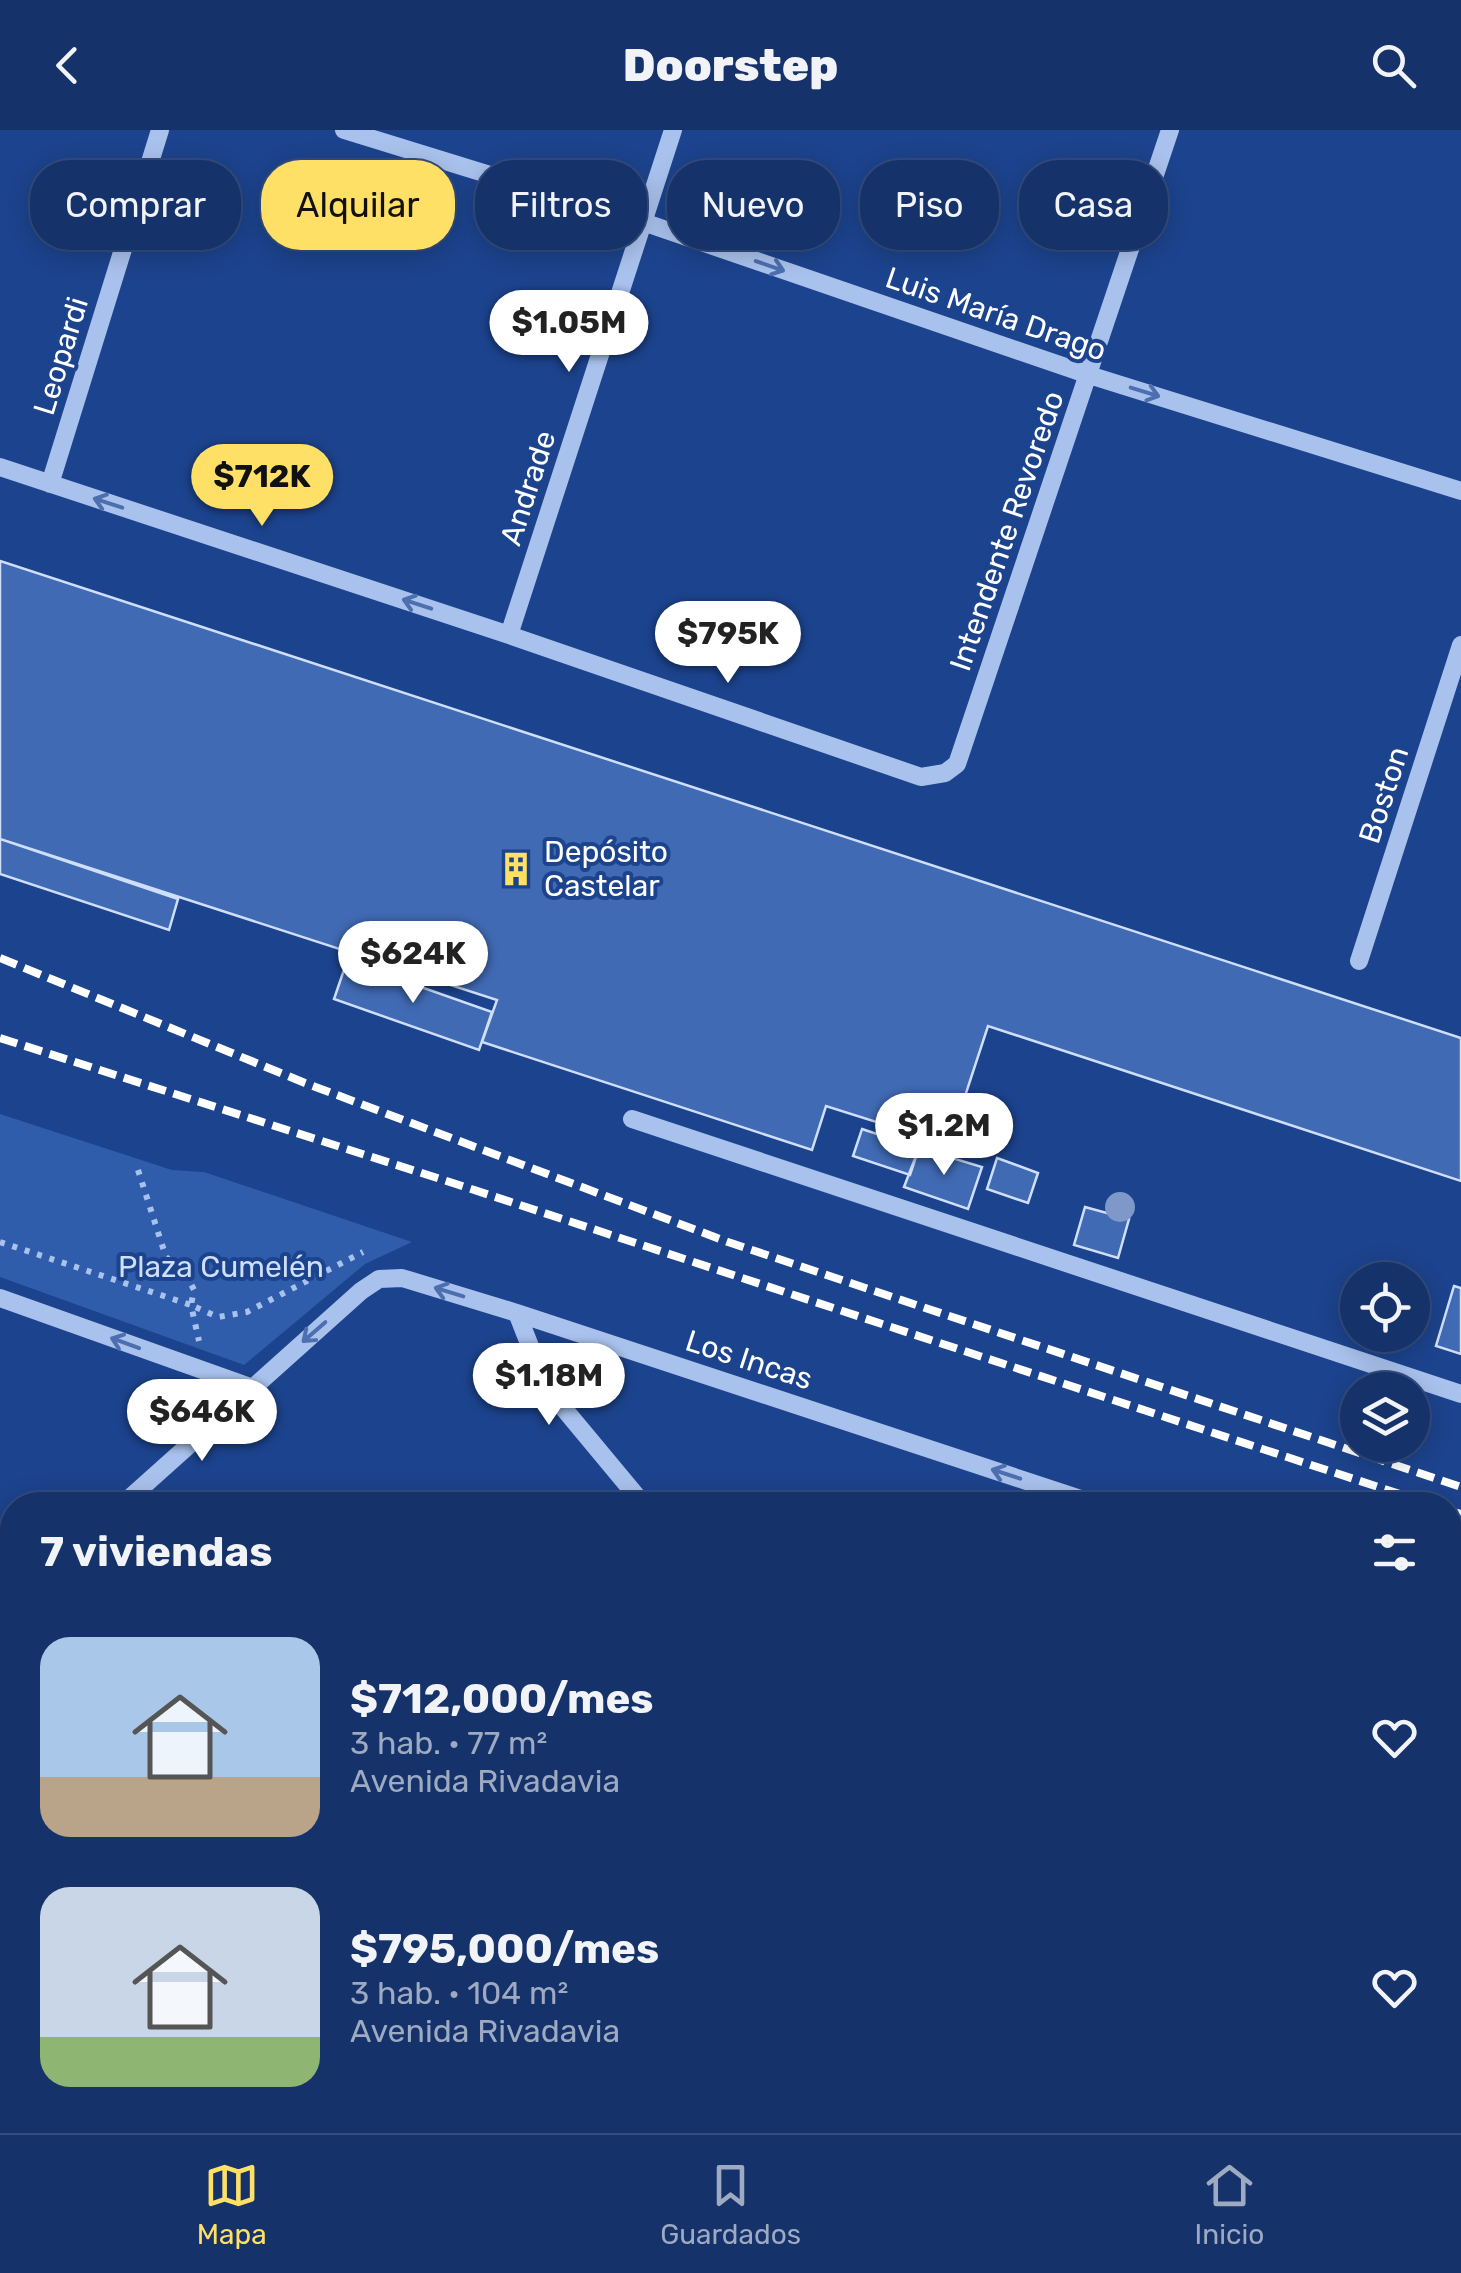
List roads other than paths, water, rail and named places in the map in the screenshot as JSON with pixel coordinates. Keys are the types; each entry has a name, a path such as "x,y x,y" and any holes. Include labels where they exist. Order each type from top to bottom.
{"street":[{"name":"Leopardi","path":"50,484 160,130"},
{"name":"Luis María Drago","path":"344,130 475,170"},
{"name":"Andrade","path":"647,210 673,130"},
{"name":"Intendente Revoredo","path":"509,635 921,778 945,773 956,764 1170,130"},
{"name":"Luis María Drago","path":"647,223 1089,375 1461,490"},
{"name":"Andrade","path":"509,635 634,250"},
{"path":"0,467 509,635"},
{"name":"Boston","path":"1359,962 1461,645"},
{"path":"632,1119 1461,1394"},
{"name":"Los Incas","path":"250,1387 379,1279 402,1278 1059,1492"},
{"path":"0,1298 250,1387 136,1492"},
{"path":"517,1313 536,1364 560,1404 633,1492"}],"railway":[{"path":"0,958 305,1083 728,1242 1461,1487"},
{"path":"0,1038 1393,1492"}],"place":[{"name":"Depósito Castelar","path":"516,869"}],"park label":[{"name":"Plaza Cumelén","path":"221,1267"}]}
